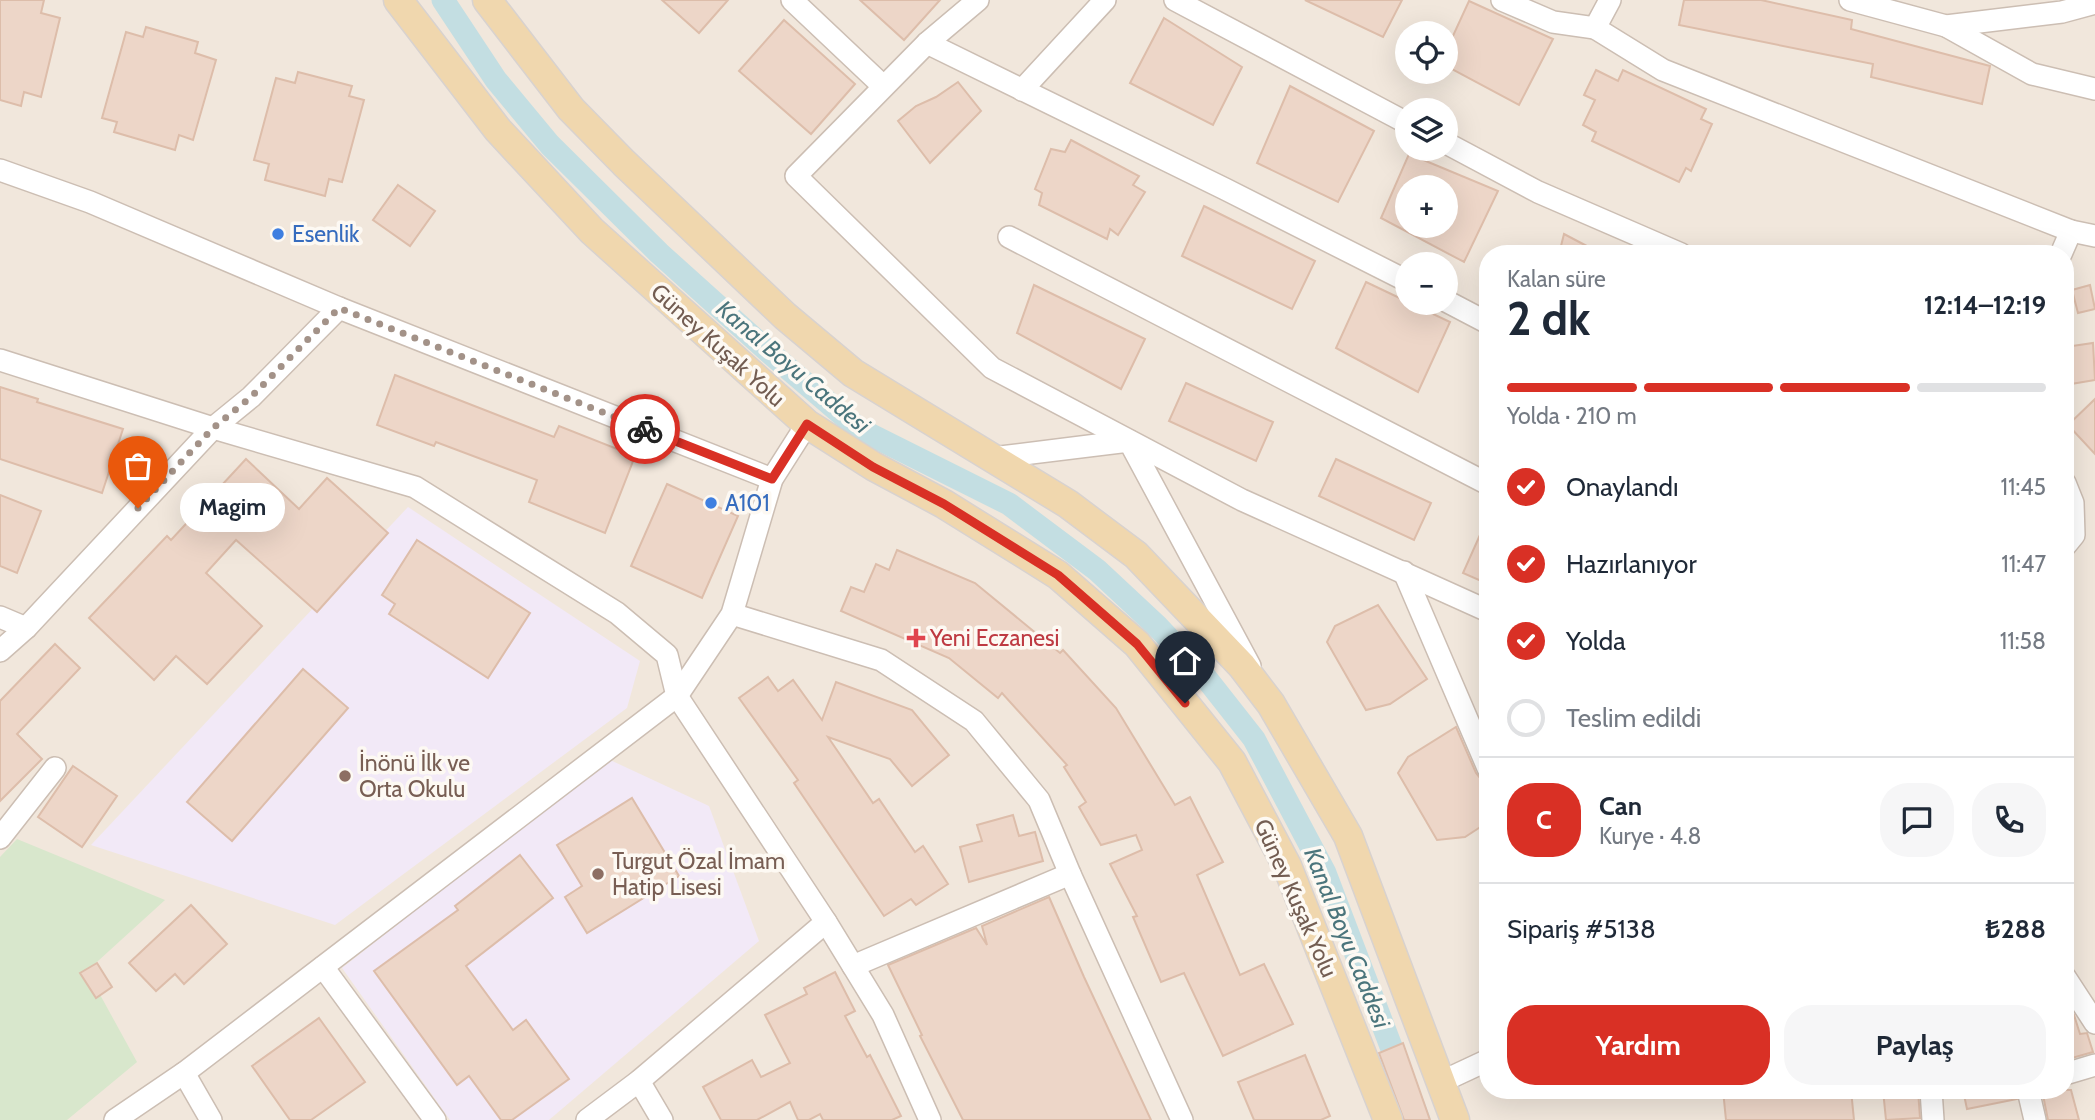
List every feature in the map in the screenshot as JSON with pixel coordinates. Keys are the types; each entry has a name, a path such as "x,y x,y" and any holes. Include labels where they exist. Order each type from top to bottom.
{"main road":[{"name":"Güney Kuşak Yolu","path":"398,0 498,130 592,231 807,424 873,467 944,504 1058,575 1137,644 1232,762 1287,866 1388,1120"},
{"path":"487,0 571,109 785,316 853,373 1068,504 1136,555 1242,666 1271,704 1348,836 1455,1120"}],"street":[{"path":"792,0 883,86"},
{"path":"978,0 927,43 796,176 992,368 1242,500 1479,607"},
{"path":"1021,90 1105,0"},
{"path":"1175,0 1395,117"},
{"path":"1502,0 1553,22 1595,28 1663,70 2071,231 2095,236"},
{"path":"1595,28 1610,0"},
{"path":"1850,0 1946,26 2032,74 2095,89"},
{"path":"1946,26 2062,12 2095,3"},
{"path":"927,43 1395,275"},
{"path":"1458,149 1538,192 1660,245"},
{"path":"0,170 90,202 339,308 772,479"},
{"path":"2065,245 2071,231"},
{"path":"1009,237 1479,479"},
{"path":"1458,307 1479,318"},
{"path":"0,651 26,628 213,428 251,397 339,308"},
{"path":"0,360 213,428 415,488 617,613 667,655 677,696 826,922 883,1015 930,1120"},
{"path":"115,1120 184,1073 677,696 732,614 772,479 807,424"},
{"path":"992,458 1129,441"},
{"path":"1129,441 1271,704"},
{"path":"2074,510 2078,540"},
{"path":"1404,572 1479,747"},
{"path":"732,614 881,660 974,721 1039,800 1182,1120"},
{"path":"0,617 26,628"},
{"path":"0,838 55,768"},
{"path":"853,966 1070,874"},
{"path":"587,1120 639,1081 826,922"},
{"path":"323,967 435,1120"},
{"path":"2074,991 2095,1023"},
{"path":"1441,1082 1479,1064"},
{"path":"2074,1071 2095,1065"},
{"path":"184,1073 212,1120"},
{"path":"639,1081 662,1120"},
{"path":"1932,1099 1933,1120"},
{"path":"2030,1099 2035,1120"}],"shaded area":[{"path":"0,0 2095,0 2095,1120 0,1120"},
{"name":"İnönü İlk ve Orta Okulu","path":"408,507 640,661 627,708 335,925 91,845"},
{"name":"Turgut Özal İmam Hatip Lisesi","path":"608,759 709,806 759,941 549,1120 450,1120 342,968"}],"green space":[{"path":"17,839 165,900 87,971 137,1062 67,1120 0,1120 0,857"}],"building":[{"path":"0,0 44,0 41,13 60,18 41,97 24,92 21,106 0,100"},
{"path":"662,0 728,0 699,33"},
{"path":"860,0 940,0 904,40"},
{"path":"1305,0 1402,0 1383,37"},
{"path":"1684,0 1761,0 1852,20 1851,29 1990,66 1982,104 1871,77 1873,64 1679,25"},
{"path":"1469,1 1553,39 1519,105 1458,72 1458,25"},
{"path":"1164,18 1242,67 1213,125 1130,83"},
{"path":"784,20 855,84 811,134 739,71"},
{"path":"146,27 198,42 195,53 216,60 193,140 179,135 175,150 114,132 117,122 102,118 126,32 143,37"},
{"path":"1596,70 1618,81 1623,70 1706,109 1701,119 1712,124 1691,171 1686,168 1679,182 1592,141 1596,132 1583,125 1595,100 1584,95"},
{"path":"298,72 352,86 349,96 364,100 342,182 329,179 325,196 265,180 269,164 254,160 276,78 295,83"},
{"path":"958,82 981,111 930,163 898,121 916,106 936,97"},
{"path":"1290,86 1374,131 1338,202 1257,163"},
{"path":"1071,140 1139,176 1133,185 1145,192 1118,235 1110,229 1107,239 1039,205 1042,193 1035,189 1051,149 1065,152"},
{"path":"1406,161 1426,161 1498,191 1464,262 1458,259 1458,252 1445,252 1419,238 1458,238 1458,175 1400,175"},
{"path":"398,185 435,211 410,246 373,220"},
{"path":"1395,186 1395,225 1381,218"},
{"path":"1204,206 1315,261 1292,309 1182,256"},
{"path":"1564,234 1585,245 1561,245"},
{"path":"1366,282 1395,296 1395,315 1435,315 1450,322 1418,392 1336,348"},
{"path":"1034,285 1145,339 1121,389 1017,333"},
{"path":"2090,285 2095,309 2078,313 2074,289"},
{"path":"2093,343 2095,380 2074,384 2074,346"},
{"path":"395,375 554,437 559,426 635,456 605,533 529,502 537,480 436,442 434,446 377,425"},
{"path":"1186,383 1273,422 1256,461 1169,421"},
{"path":"0,387 38,399 37,402 123,429 102,493 0,459"},
{"path":"2095,399 2095,454 2074,431 2074,419"},
{"path":"246,459 299,509 327,478 388,533 317,612 236,540 206,573 262,626 207,684 176,656 154,680 89,618 167,536 171,540"},
{"path":"1336,459 1431,503 1414,540 1319,496"},
{"path":"667,484 738,516 702,598 631,566"},
{"path":"0,495 41,511 17,573 0,566"},
{"path":"1479,537 1479,580 1463,573"},
{"path":"417,540 530,613 488,678 389,614 395,604 382,595"},
{"path":"897,550 975,583 1060,653 1063,650 1116,708 1175,805 1190,797 1223,862 1197,875 1240,975 1264,964 1293,1024 1223,1056 1184,973 1161,982 1133,917 1137,916 1110,864 1142,850 1136,835 1101,845 1079,807 1086,802 1064,767 1067,765 1002,693 998,698 949,658 841,611 851,587 864,592 876,564 889,570"},
{"path":"1378,605 1427,679 1390,704 1366,710 1327,642 1335,626"},
{"path":"55,644 80,668 17,734 42,759 0,801 0,701"},
{"path":"303,669 348,708 232,841 187,802"},
{"path":"768,677 778,691 793,680 822,720 836,682 912,710 949,755 912,786 890,759 828,737 873,803 879,799 915,852 923,846 948,884 916,905 911,899 884,916 794,783 798,780 739,698"},
{"path":"1456,727 1479,777 1479,828 1465,837 1437,840 1398,773 1408,757"},
{"path":"73,766 117,796 82,847 38,817"},
{"path":"632,798 679,876 587,933 565,897 582,886 557,845"},
{"path":"1013,815 1019,836 1035,832 1043,861 969,882 960,847 982,841 977,825"},
{"path":"520,855 553,898 466,966 513,1030 526,1020 569,1079 512,1120 501,1120 469,1076 457,1085 374,971 458,910 455,906"},
{"path":"1049,897 1151,1120 963,1120 920,1036 922,1035 888,965 976,928 987,945 982,926"},
{"path":"191,905 227,944 184,984 175,974 156,991 129,963"},
{"path":"97,963 112,987 96,998 80,973"},
{"path":"835,972 855,1011 845,1016 867,1057 870,1055 901,1116 892,1120 823,1120 820,1114 809,1120 798,1120 790,1102 757,1120 721,1120 703,1087 752,1060 761,1077 790,1063 765,1015 807,994 804,988"},
{"path":"2074,1015 2080,1034 2087,1033 2093,1052 2074,1057"},
{"path":"319,1018 365,1082 311,1120 290,1120 252,1066"},
{"path":"1403,1043 1430,1120 1404,1120 1379,1053"},
{"path":"1305,1055 1330,1116 1321,1120 1254,1120 1238,1082"},
{"path":"1724,1099 1852,1099 1854,1120 1726,1120"},
{"path":"1884,1099 1919,1099 1920,1118 1886,1120"},
{"path":"1965,1099 2017,1099 1967,1109"},
{"path":"2044,1099 2073,1099 2079,1120 2048,1120"}],"waterway":[{"name":"Kanal Boyu Caddesi","path":"443,0 496,80 550,145 659,253 770,353 859,429 1009,504 1097,570 1157,626 1206,678 1254,739 1325,873 1419,1120"}],"way so far":[{"path":"138,508 213,428 251,397 339,308 645,429"}],"place":[{"name":"Esenlik","path":"278,234"},
{"name":"A101","path":"711,503"},
{"name":"Magim","path":"138,508"},
{"name":"Yeni Eczanesi","path":"916,638"},
{"name":"İnönü İlk ve Orta Okulu","path":"345,776"},
{"name":"Turgut Özal İmam Hatip Lisesi","path":"598,874"}],"route":[{"path":"645,429 772,479 807,424 873,467 944,504 1058,575 1137,644 1185,703"}]}
